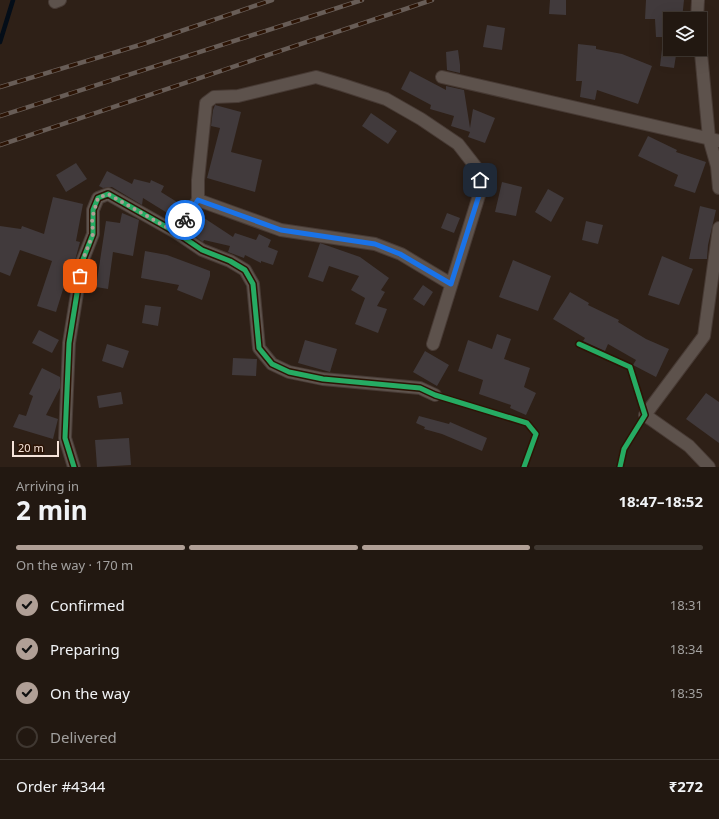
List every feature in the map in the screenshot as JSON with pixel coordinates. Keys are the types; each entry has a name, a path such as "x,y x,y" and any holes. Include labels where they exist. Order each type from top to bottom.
{"street":[{"path":"697,12 698,0"},
{"path":"702,56 714,139 719,188"},
{"path":"177,233 198,200 198,180 206,103 214,97 238,96 316,77 386,99 421,119 458,144 479,171 481,189 432,344"},
{"path":"442,77 714,139"},
{"path":"74,467 65,438 69,343 82,262 93,234 93,210 98,198 108,194 177,233 202,250 230,261 245,270 253,284 260,348 272,364 289,372 338,380 420,388 435,395"},
{"path":"198,200 281,230 375,244 400,254 451,284"},
{"path":"709,467 689,446 645,415 704,336 719,228"}],"building":[{"path":"550,0 566,0 566,15 549,14"},
{"path":"646,0 684,0 683,12 663,12 663,37 656,37 655,19 645,19"},
{"path":"487,25 505,28 502,50 483,47"},
{"path":"578,44 596,46 596,49 622,54 652,66 638,104 597,90 595,100 580,97 582,81 576,81"},
{"path":"662,49 663,56 676,56 674,68 660,66"},
{"path":"458,50 460,73 447,70 446,52"},
{"path":"410,71 446,90 446,86 464,90 470,128 473,109 495,118 485,143 468,137 470,132 451,126 454,116 430,109 431,105 401,89"},
{"path":"215,105 241,112 231,152 262,160 255,192 207,178 220,128 211,126"},
{"path":"371,113 397,131 388,144 362,126"},
{"path":"648,136 677,150 676,152 706,162 695,193 674,186 678,175 638,156"},
{"path":"76,163 87,179 66,192 56,175"},
{"path":"107,171 132,184 134,179 150,183 151,180 164,186 161,192 185,207 177,219 143,198 142,205 112,187 103,188 99,186"},
{"path":"502,182 522,187 516,216 495,212"},
{"path":"548,189 564,198 551,222 535,212"},
{"path":"53,197 83,204 76,241 80,242 73,268 70,267 56,312 37,306 52,261 20,250 10,276 0,272 0,226 21,229 22,226 44,234"},
{"path":"700,206 716,210 708,245 707,259 689,259"},
{"path":"122,213 139,220 133,256 113,252 108,289 96,287 106,221 120,223"},
{"path":"447,213 460,218 454,233 441,228"},
{"path":"198,214 233,237 235,233 256,240 259,234 271,240 268,247 278,251 273,265 261,261 261,263 245,255 244,258 228,252 230,246 204,240 203,242 187,231"},
{"path":"586,221 603,225 598,244 582,240"},
{"path":"320,243 360,257 389,278 381,290 385,292 377,306 387,309 378,333 355,324 365,298 351,290 359,276 329,266 323,282 308,277"},
{"path":"145,251 167,255 210,271 210,276 202,300 177,290 179,285 141,278"},
{"path":"662,256 693,269 679,305 648,295"},
{"path":"513,260 551,276 538,311 499,297"},
{"path":"423,285 433,292 424,306 413,299"},
{"path":"570,292 589,303 588,305 619,320 618,322 646,339 669,349 656,377 633,365 636,360 608,344 605,351 583,341 585,338 553,319"},
{"path":"145,305 161,307 158,326 142,323"},
{"path":"39,330 59,340 52,353 32,343"},
{"path":"497,334 511,339 504,359 530,368 524,387 536,393 526,415 510,408 511,405 479,394 483,380 458,371 468,340 492,349"},
{"path":"305,340 337,349 330,372 298,363"},
{"path":"107,344 129,351 123,368 102,361"},
{"path":"425,351 449,365 437,386 413,372"},
{"path":"233,358 257,359 256,376 232,375"},
{"path":"42,368 60,377 60,388 46,415 58,419 53,439 13,427 19,414 26,416 33,396 29,394"},
{"path":"121,392 123,404 99,408 97,396"},
{"path":"706,393 719,402 719,443 686,419"},
{"path":"419,416 449,424 450,422 487,438 482,451 442,434 424,429 425,427 416,423"},
{"path":"129,438 131,465 97,467 95,440"}],"waterway":[{"path":"0,42 13,0"}],"railway":[{"path":"0,87 143,44 272,0"},
{"path":"0,116 362,0"},
{"path":"0,145 432,0"}],"cycle path":[{"path":"74,467 65,438 69,343 82,262 93,234 93,210 98,198 108,194 177,233 202,250 230,261 245,270 253,284 259,348 272,364 289,372 323,379 420,388 435,395 527,423 536,434 524,467"},
{"path":"579,344 630,367 645,415 624,449 620,467"}],"way so far":[{"path":"80,276 82,262 93,234 93,210 98,198 108,194 177,233 185,220"}],"route":[{"path":"185,220 198,200 281,230 375,244 400,254 451,284 481,189 480,180"}]}
